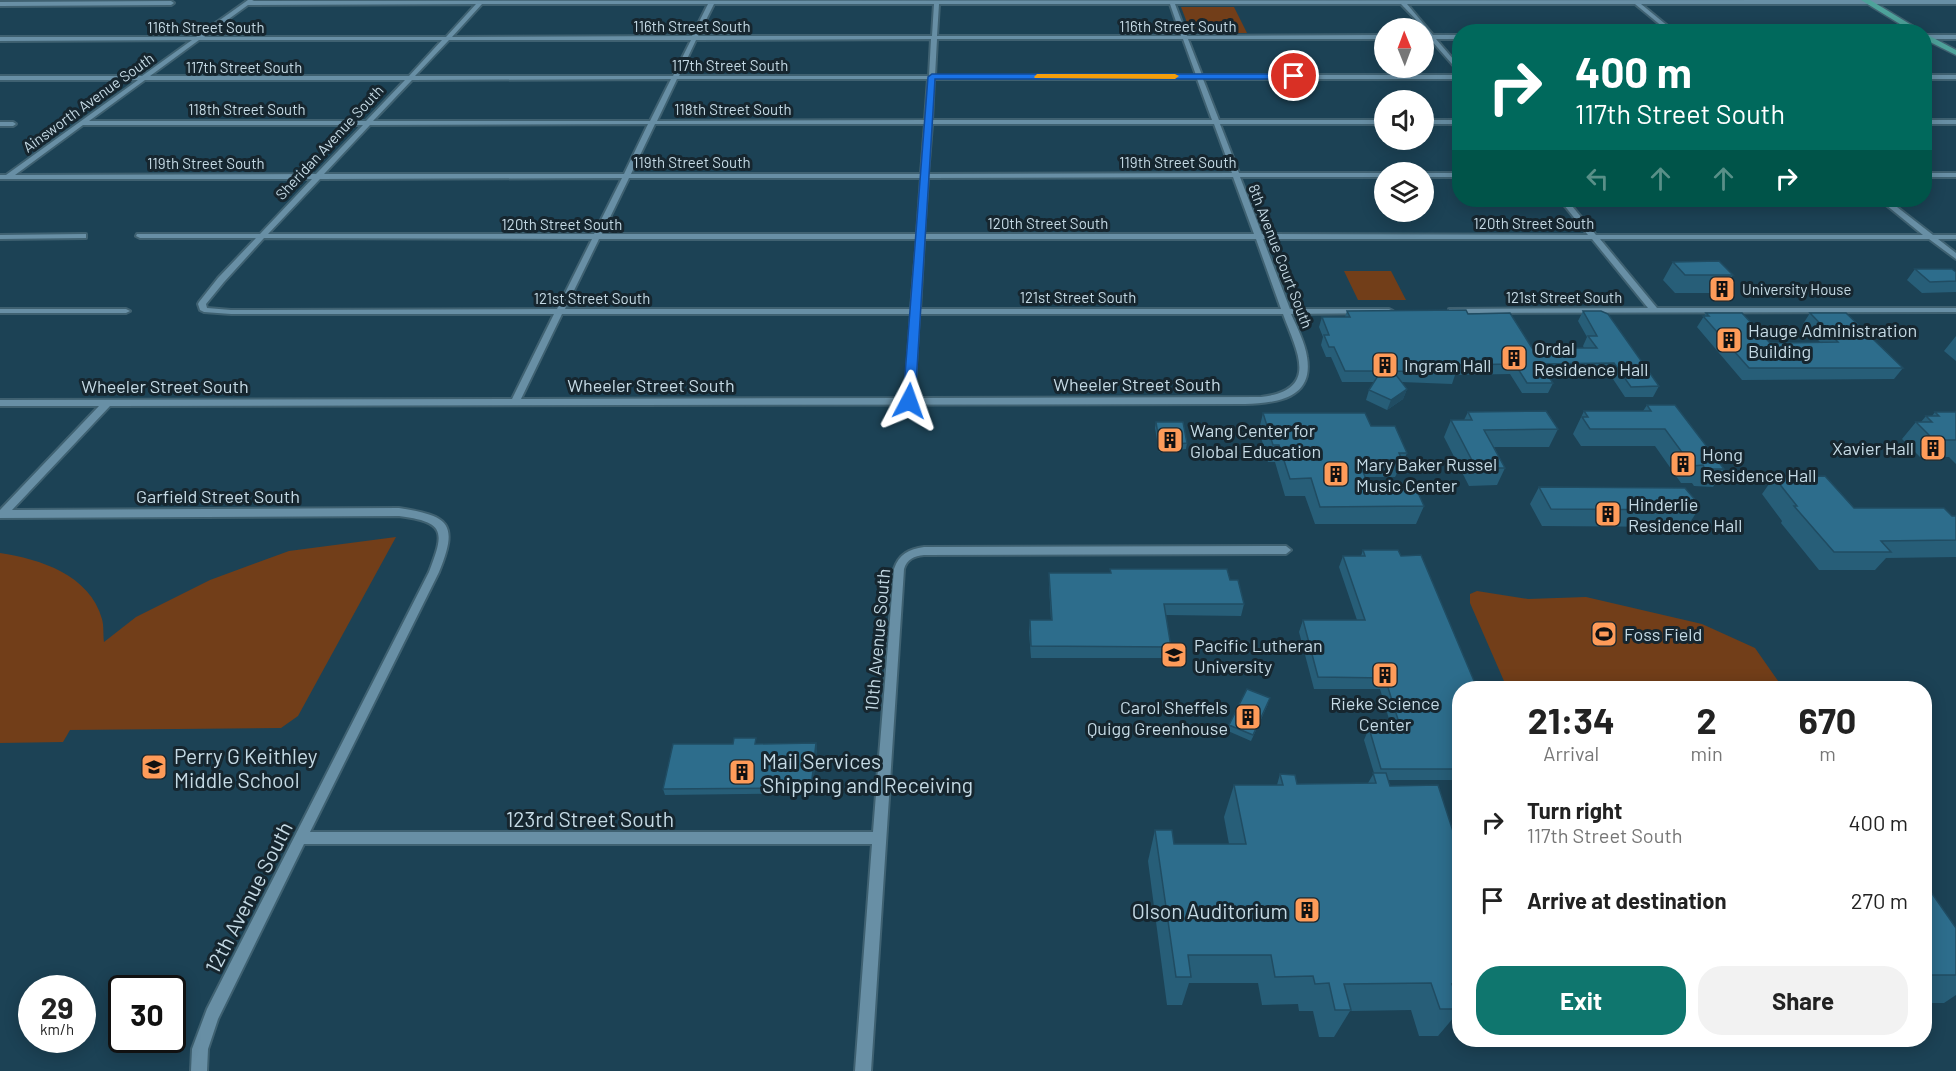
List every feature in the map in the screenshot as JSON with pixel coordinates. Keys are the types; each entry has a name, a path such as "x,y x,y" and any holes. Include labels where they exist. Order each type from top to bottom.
{"main road":[{"path":"1867,1 1906,24"},
{"path":"1932,39 1956,53"}],"street":[{"path":"0,10 18,0"},
{"path":"1402,1 1416,18"},
{"path":"1635,1 1663,24"},
{"path":"249,2 1956,2"},
{"name":"Ainsworth Avenue South","path":"0,182 249,2"},
{"name":"Sheridan Avenue South","path":"202,308 202,304 210,293 262,236 482,2"},
{"path":"515,402 713,2"},
{"path":"909,401 937,2"},
{"name":"8th Avenue Court South","path":"1172,2 1260,237 1306,368 1299,387"},
{"path":"0,4 171,3"},
{"path":"1932,36 1956,37"},
{"name":"116th Street South","path":"0,39 1374,37"},
{"path":"1434,37 1452,37"},
{"path":"1434,39 1452,61"},
{"name":"117th Street South","path":"0,78 1452,76"},
{"path":"1932,76 1956,76"},
{"name":"118th Street South","path":"81,123 1374,122"},
{"path":"1434,122 1452,122"},
{"path":"1932,122 1956,122"},
{"path":"0,124 13,124"},
{"name":"119th Street South","path":"4,177 1374,175"},
{"path":"1434,175 1452,175"},
{"path":"1932,175 1956,175"},
{"path":"1570,207 1655,311"},
{"path":"1893,207 1956,257"},
{"path":"0,237 82,236"},
{"name":"120th Street South","path":"140,236 1956,237"},
{"name":"121st Street South","path":"202,308 208,312 1394,311"},
{"name":"121st Street South","path":"1442,311 1956,310"},
{"path":"0,311 126,311"},
{"name":"Wheeler Street South","path":"0,403 1265,400 1284,396 1299,387"},
{"path":"2,514 107,402"},
{"name":"Garfield Street South","path":"2,514 399,512 435,519"},
{"name":"12th Avenue South","path":"199,1071 203,1036 212,1014 434,572 444,548 446,536 443,528 435,519"},
{"name":"10th Avenue South","path":"863,1071 899,569 903,560 908,555 924,551 1286,550"},
{"name":"123rd Street South","path":"300,837 879,838"}],"shaded area":[{"path":"1181,7 1234,7 1247,33 1191,33"},
{"path":"1344,271 1391,271 1406,300 1358,300"},
{"path":"396,537 298,716 281,728 70,730 63,742 0,743 0,553 47,565 75,580 96,604 103,622 104,642 136,617 210,580 289,551"},
{"name":"Foss Field","path":"1477,591 1528,599 1586,597 1702,624 1755,648 1778,681 1504,681 1470,603 1470,594"}],"building":[{"path":"1719,261 1733,275 1685,275 1673,262"},
{"path":"1915,269 1952,269 1956,272 1956,281 1930,282"},
{"path":"1466,310 1468,314 1510,313 1532,348 1597,348 1588,336 1597,336 1583,311 1601,311 1608,314 1659,386 1631,387 1614,363 1540,364 1553,383 1527,383 1515,364 1451,365 1456,373 1393,371 1407,389 1391,400 1369,390 1381,371 1345,371 1334,347 1329,347 1324,335 1329,335 1322,317 1350,317 1347,311"},
{"path":"1706,313 1742,313 1770,343 1838,342 1810,313 1846,313 1903,368 1749,368 1703,316 1709,316"},
{"path":"1647,405 1675,405 1724,469 1705,469 1703,465 1692,466 1665,429 1590,429 1582,417 1588,417 1584,411 1651,411"},
{"path":"1546,411 1558,429 1484,430 1505,468 1476,468 1451,420 1472,420 1468,412"},
{"path":"1935,412 1956,412 1956,440 1934,440 1916,422 1932,422 1926,416 1939,416"},
{"name":"Mary Baker Russel Music Center","path":"1263,413 1365,413 1371,426 1395,426 1407,453 1399,453 1402,460 1358,460 1369,486 1415,486 1424,506 1320,507 1311,478 1290,479 1279,445 1273,445"},
{"name":"Wang Center for Global Education","path":"1156,422 1183,422 1187,443 1160,446"},
{"path":"1825,476 1854,508 1944,508 1952,516 1956,516 1956,540 1881,541 1891,552 1834,552 1794,506 1797,506 1774,477"},
{"path":"1539,487 1685,488 1697,502 1693,502 1698,510 1551,509"},
{"name":"Rieke Science Center","path":"1363,550 1398,550 1401,556 1421,555 1474,681 1452,681 1452,769 1381,769 1369,728 1401,729 1385,678 1318,677 1303,620 1365,620 1343,556 1365,556"},
{"path":"1110,569 1227,569 1230,580 1238,580 1244,604 1164,604 1171,647 1031,646 1030,620 1052,620 1049,573 1111,573"},
{"name":"Carol Sheffels Quigg Greenhouse","path":"1247,689 1270,698 1253,735 1229,725"},
{"name":"Mail Services Shipping and Receiving","path":"734,738 756,738 755,744 816,743 811,788 663,789 673,744 733,744"},
{"name":"Olson Auditorium","path":"1373,773 1386,773 1390,786 1438,785 1452,828 1452,1009 1440,1009 1431,983 1344,984 1351,1010 1335,1010 1329,983 1315,984 1313,976 1275,977 1271,955 1188,955 1191,977 1176,977 1155,830 1172,830 1174,844 1246,844 1234,785 1283,785 1280,774 1295,775 1297,784 1376,783"},
{"path":"1932,894 1956,928 1956,975 1932,975"}],"slow traffic":[{"path":"1037,77 1175,76"}],"place":[{"name":"University House","path":"1722,289"},
{"name":"Hauge Administration Building","path":"1729,340"},
{"name":"Ordal Residence Hall","path":"1514,358"},
{"name":"Ingram Hall","path":"1385,365"},
{"name":"Wang Center for Global Education","path":"1170,440"},
{"name":"Xavier Hall","path":"1933,448"},
{"name":"Hong Residence Hall","path":"1683,464"},
{"name":"Mary Baker Russel Music Center","path":"1336,474"},
{"name":"Hinderlie Residence Hall","path":"1608,514"},
{"name":"Foss Field","path":"1604,634"},
{"name":"Pacific Lutheran University","path":"1174,655"},
{"name":"Rieke Science Center","path":"1385,675"},
{"name":"Carol Sheffels Quigg Greenhouse","path":"1248,717"},
{"name":"Perry G Keithley Middle School","path":"154,767"},
{"name":"Mail Services Shipping and Receiving","path":"742,772"},
{"name":"Olson Auditorium","path":"1307,910"}],"route":[{"path":"909,401 932,77 1294,76"}]}
